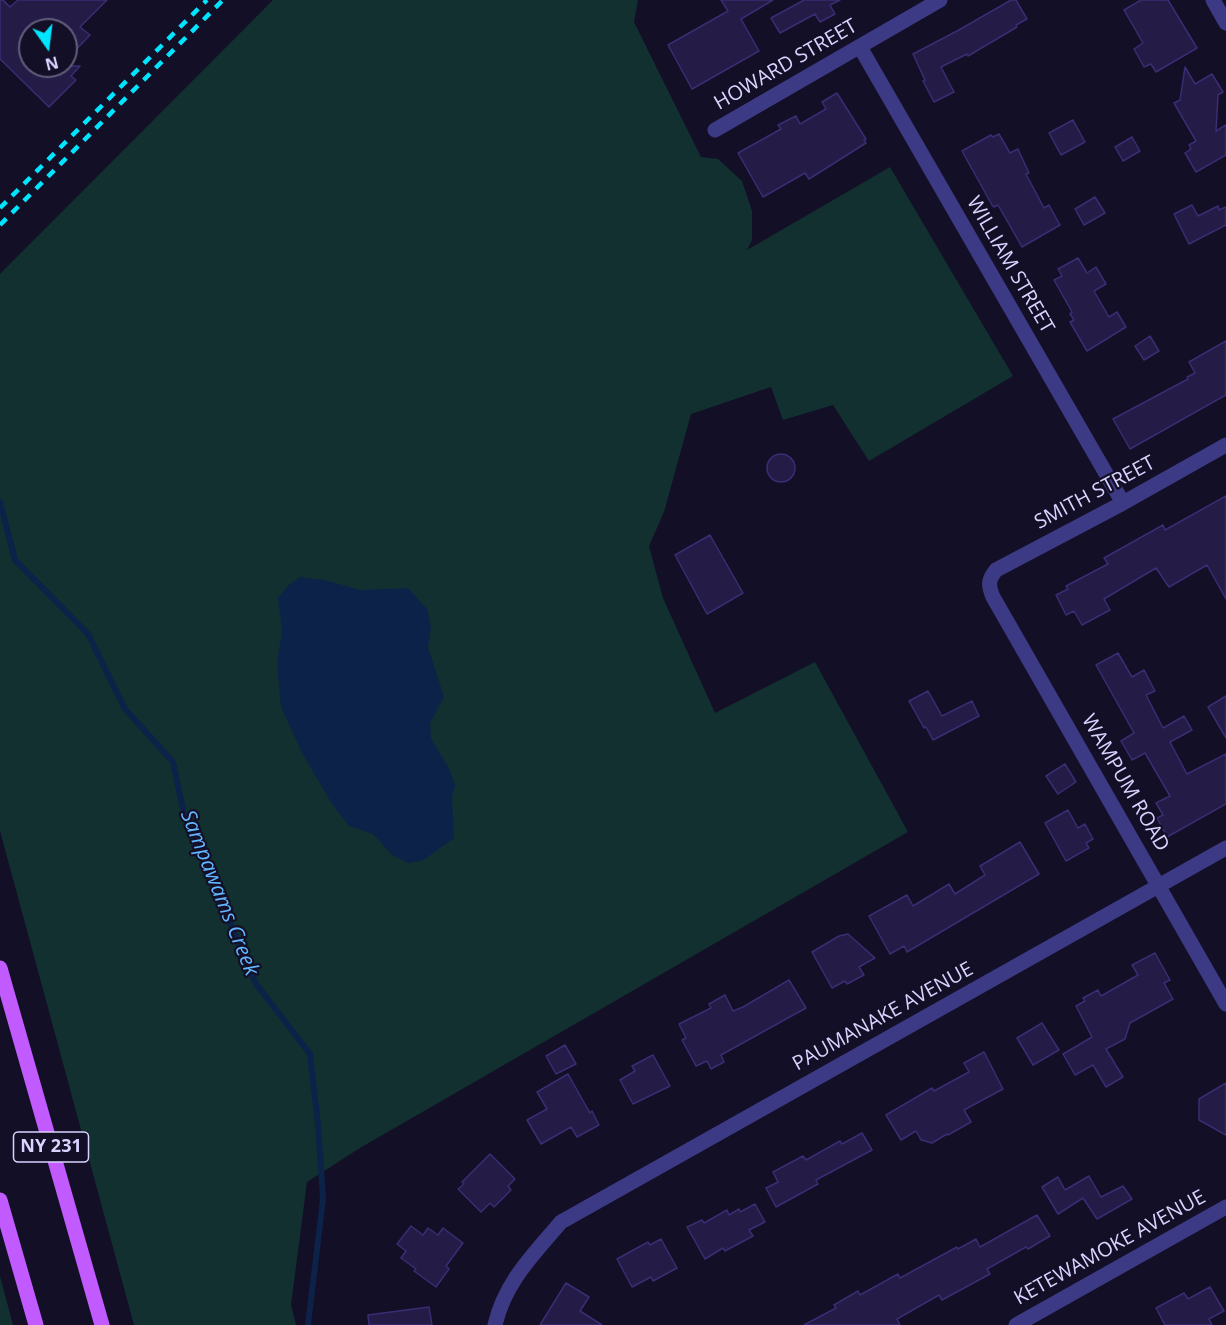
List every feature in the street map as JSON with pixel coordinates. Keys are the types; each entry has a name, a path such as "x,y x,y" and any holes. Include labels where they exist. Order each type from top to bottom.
{"main road":[{"name":"NY 231","path":"0,968 102,1325"},
{"path":"0,1200 36,1325"}],"street":[{"name":"HOWARD STREET","path":"715,130 940,0"},
{"path":"1213,0 1226,23"},
{"name":"WILLIAM STREET","path":"860,47 1123,503"},
{"name":"SMITH STREET","path":"989,582 996,570 1226,445"},
{"name":"WAMPUM ROAD","path":"989,582 993,597 1160,885 1226,1004"},
{"name":"PAUMANAKE AVENUE","path":"495,1325 498,1310 515,1276 561,1222 1226,848"},
{"name":"KETEWAMOKE AVENUE","path":"1016,1325 1226,1207"}],"green space":[{"path":"273,0 638,0 634,22 701,157 718,159 742,181 752,211 752,240 747,250 890,167 1013,376 869,461 833,405 783,420 771,387 691,414 664,512 649,546 663,598 715,713 815,662 908,832 360,1148 307,1182 291,1305 296,1325 134,1325 0,831 0,274"},
{"path":"0,1276 13,1325 0,1325"}],"water":[{"path":"300,577 324,580 360,590 408,588 427,609 431,628 428,647 444,697 430,723 431,739 450,770 455,785 452,797 454,838 422,861 408,863 391,854 373,834 349,826 332,804 302,753 281,707 277,664 282,630 278,598 289,585"}],"building":[{"path":"0,0 10,7 18,0 107,0 80,27 90,35 78,48 78,18 18,18 18,77 0,59"},
{"path":"721,0 773,0 741,19 759,51 692,89 668,45 728,11"},
{"path":"804,0 840,0 830,5 835,14 820,22 815,14 780,33 771,18"},
{"path":"1011,0 1016,0 1027,19 968,56 967,54 941,67 954,92 934,102 913,54"},
{"path":"1141,0 1168,0 1197,48 1156,72 1151,64 1144,67 1134,49 1143,43 1124,10"},
{"path":"1185,67 1195,84 1212,74 1223,92 1218,95 1216,131 1226,125 1226,155 1196,172 1185,153 1191,149 1189,145 1196,141 1174,103 1180,100"},
{"path":"19,78 74,78 76,80 49,107"},
{"path":"837,93 866,139 864,140 866,143 809,179 805,173 763,197 738,153 781,129 778,125 796,116 800,124 826,109 822,102"},
{"path":"1073,120 1085,142 1061,155 1049,133"},
{"path":"999,134 1010,153 1018,149 1029,173 1026,174 1044,208 1049,205 1060,225 1022,247 998,205 994,207 992,205 962,151 991,135 993,137"},
{"path":"1132,137 1140,151 1123,161 1115,147"},
{"path":"1095,197 1105,213 1084,225 1075,209"},
{"path":"1192,205 1198,216 1218,206 1219,210 1226,207 1226,225 1189,244 1174,214"},
{"path":"1078,258 1087,273 1096,267 1106,284 1094,291 1109,317 1117,312 1126,327 1087,351 1070,322 1074,320 1070,314 1072,312 1054,280 1062,276 1058,269"},
{"path":"1150,336 1159,351 1144,360 1135,346"},
{"path":"1226,341 1226,395 1130,449 1113,419 1188,379 1187,377 1195,373 1189,362"},
{"path":"781,454 791,458 795,468 791,478 781,482 771,478 767,468 771,458"},
{"path":"1226,496 1226,599 1207,565 1169,587 1156,568 1104,599 1110,610 1082,625 1074,611 1066,615 1056,595 1068,589 1066,586 1108,564 1104,558 1163,525 1165,530"},
{"path":"710,535 743,593 707,614 675,555"},
{"path":"1118,653 1132,677 1144,670 1155,691 1146,695 1163,728 1184,716 1192,730 1170,742 1187,774 1226,754 1226,804 1167,837 1157,818 1163,815 1156,803 1170,796 1145,753 1132,760 1121,741 1134,733 1096,665"},
{"path":"928,691 942,716 972,701 979,716 933,740 909,701"},
{"path":"1226,696 1226,738 1208,707"},
{"path":"1065,764 1076,782 1058,794 1046,776"},
{"path":"1068,810 1078,828 1085,824 1093,839 1086,843 1089,848 1066,861 1045,823"},
{"path":"1020,842 1039,874 907,952 904,946 890,954 869,916 907,895 913,906 949,884 955,894 985,875 980,866"},
{"path":"848,934 875,958 859,967 864,975 847,984 845,981 832,988 812,952 839,936"},
{"path":"1155,953 1170,980 1164,983 1173,999 1130,1023 1125,1039 1106,1049 1123,1077 1106,1087 1093,1065 1075,1075 1063,1054 1092,1037 1076,1006 1085,1001 1083,998 1098,990 1101,996 1138,975 1132,965"},
{"path":"789,980 806,1008 721,1055 724,1062 711,1069 707,1061 696,1066 682,1040 686,1038 679,1024 711,1008 709,1004 725,995 733,1011"},
{"path":"1042,1023 1059,1050 1033,1065 1017,1038"},
{"path":"565,1045 576,1064 556,1074 546,1056"},
{"path":"984,1052 1003,1089 964,1110 971,1122 932,1143 921,1140 916,1131 901,1140 886,1115 932,1088 934,1091 969,1072 964,1063"},
{"path":"653,1055 670,1086 633,1104 620,1080 635,1071 632,1066"},
{"path":"568,1074 599,1125 577,1137 571,1127 541,1144 527,1120 547,1109 537,1092"},
{"path":"1226,1083 1226,1135 1199,1120 1199,1099"},
{"path":"862,1133 872,1150 816,1180 818,1184 776,1207 766,1188 778,1182 773,1172 803,1156 806,1160 840,1141 842,1144"},
{"path":"490,1154 515,1179 508,1186 511,1190 494,1207 490,1203 481,1212 458,1189"},
{"path":"1089,1176 1101,1197 1123,1186 1132,1199 1097,1219 1083,1198 1058,1214 1042,1187 1058,1177 1065,1190"},
{"path":"755,1204 765,1222 749,1230 753,1236 725,1251 723,1248 705,1259 687,1227 702,1220 704,1223 727,1210 729,1215"},
{"path":"1037,1215 1050,1236 987,1269 990,1274 942,1300 939,1295 897,1319 900,1325 804,1325 836,1308 834,1305 858,1291 860,1295 898,1274 900,1278 976,1239 980,1247"},
{"path":"411,1226 423,1235 428,1228 438,1235 443,1228 463,1243 446,1266 449,1269 436,1287 401,1258 406,1251 397,1244"},
{"path":"661,1239 677,1268 653,1281 651,1277 632,1287 617,1259 648,1242 650,1245"},
{"path":"566,1283 589,1297 580,1311 602,1325 540,1325"},
{"path":"1210,1287 1224,1311 1209,1319 1212,1325 1165,1325 1156,1308 1184,1293 1188,1299"},
{"path":"429,1307 432,1325 369,1325 368,1315"}],"waterway":[{"name":"Sampawams Creek","path":"0,502 15,560 88,634 125,709 173,762 184,814 256,984 310,1054 323,1199 308,1325"}],"railway":[{"path":"0,208 207,0"},
{"path":"0,225 223,0"}]}
